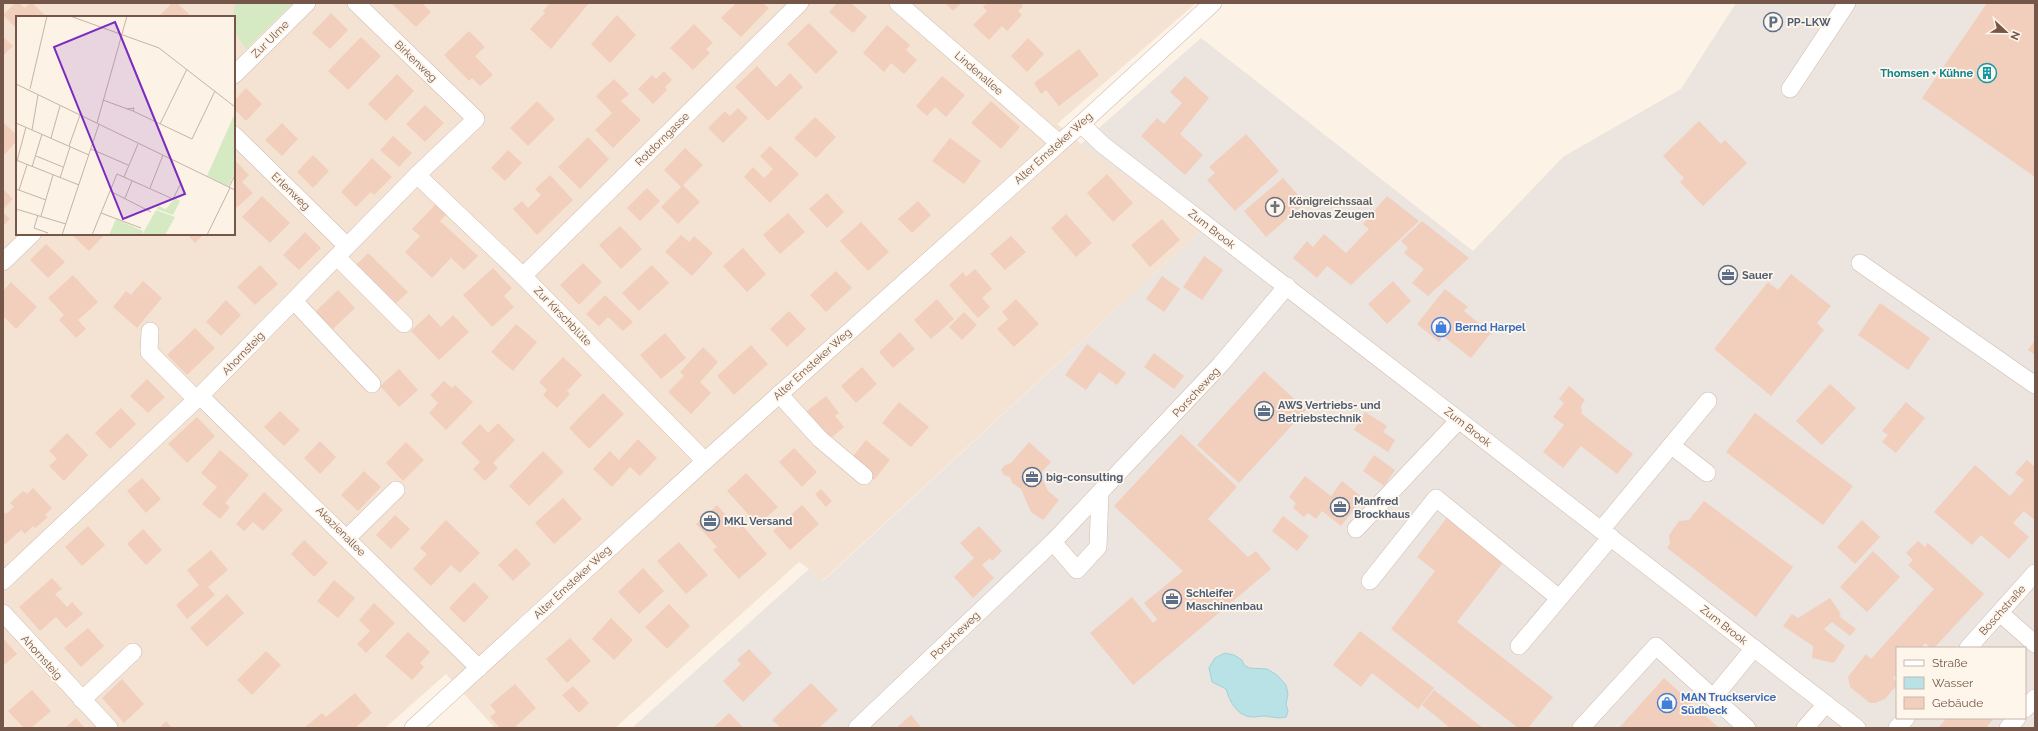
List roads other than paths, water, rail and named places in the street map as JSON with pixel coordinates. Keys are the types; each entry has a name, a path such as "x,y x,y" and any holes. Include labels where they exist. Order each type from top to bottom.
{"street":[{"name":"Zur Ulme","path":"235,74 307,3"},
{"name":"Birkenweg","path":"356,3 476,119"},
{"name":"Rotdorngasse","path":"523,276 800,3"},
{"name":"Lindenallee","path":"898,3 1059,143"},
{"name":"Alter Emsteker Weg","path":"413,728 705,461 1081,124 1213,3"},
{"path":"1790,89 1847,3"},
{"name":"Ahornsteig","path":"3,581 198,398 417,175 476,119"},
{"name":"Zum Brook","path":"1081,124 1103,145 1857,728"},
{"name":"Erlenweg","path":"235,136 342,252 404,324"},
{"name":"Zur Kirschblüte","path":"417,175 523,276 705,461"},
{"path":"3,262 31,235"},
{"path":"1860,263 2035,384"},
{"name":"Porscheweg","path":"857,728 1052,542 1222,364 1287,286"},
{"path":"294,301 372,384"},
{"name":"Akazienallee","path":"150,330 149,352 347,538 479,668"},
{"path":"779,394 820,439 864,476"},
{"path":"1519,646 1559,598 1606,534 1647,472 1672,446 1708,401"},
{"path":"1356,529 1459,420"},
{"path":"1672,446 1707,473"},
{"path":"347,538 396,490"},
{"path":"1052,542 1077,570 1098,548 1100,492"},
{"path":"1370,581 1436,498 1559,598"},
{"name":"Boschstraße","path":"1969,647 2035,573"},
{"path":"2000,612 2035,644"},
{"name":"Ahornsteig","path":"3,613 109,728"},
{"path":"1581,728 1656,646 1747,728"},
{"path":"1713,698 1754,648"},
{"path":"82,700 133,652"},
{"path":"2026,708 2035,698"},
{"path":"1805,728 1826,704"},
{"path":"1897,728 1905,719"},
{"path":"2008,728 2016,719"}],"water":[{"path":"1225,653 1234,655 1242,660 1244,665 1249,668 1267,669 1277,675 1286,685 1288,694 1286,704 1288,711 1286,717 1252,717 1242,714 1235,708 1226,689 1212,682 1209,668 1215,658"}],"place":[{"name":"PP-LKW","path":"1773,22"},
{"name":"Thomsen + Kühne","path":"1987,73"},
{"name":"Königreichssaal Jehovas Zeugen","path":"1275,207"},
{"name":"Sauer","path":"1728,275"},
{"name":"Bernd Harpel","path":"1441,327"},
{"name":"AWS Vertriebs- und Betriebstechnik","path":"1264,411"},
{"name":"big-consulting","path":"1032,477"},
{"name":"Manfred Brockhaus","path":"1340,507"},
{"name":"MKL Versand","path":"710,521"},
{"name":"Schleifer Maschinenbau","path":"1172,599"},
{"name":"MAN Truckservice Südbeck","path":"1667,703"}]}
